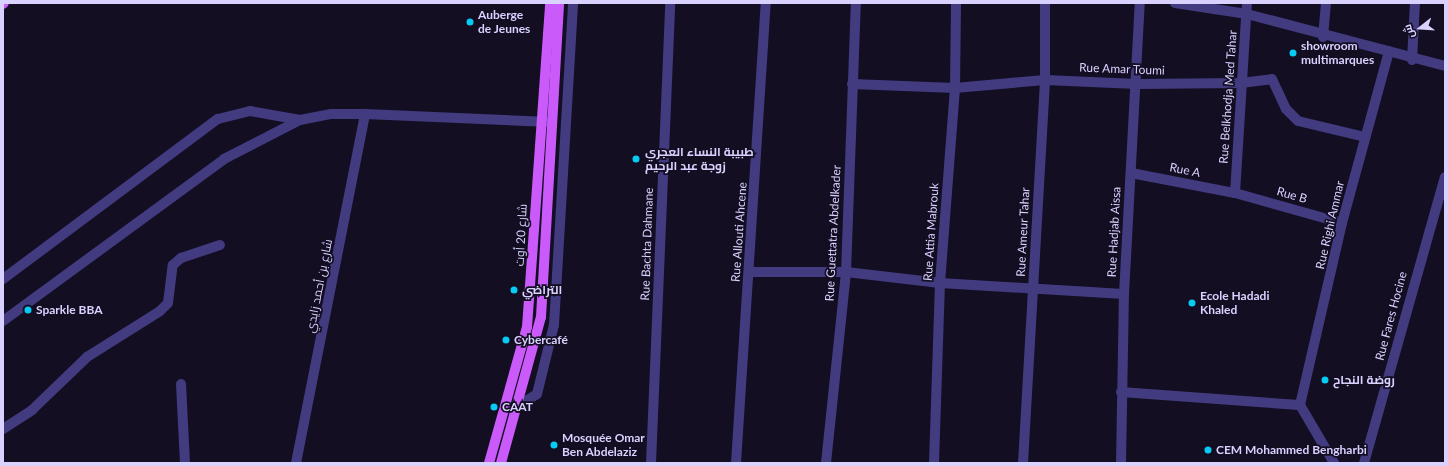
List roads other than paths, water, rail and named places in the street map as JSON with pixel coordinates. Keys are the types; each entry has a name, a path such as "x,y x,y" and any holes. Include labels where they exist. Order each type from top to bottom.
{"main road":[{"name":"شارع 20 أوت","path":"489,463 527,327 540,122 550,3"},
{"name":"شارع 20 أوت","path":"501,463 518,406 541,317 559,3"}],"street":[{"path":"518,406 537,394 552,339 573,3"},
{"name":"Rue Bachta Dahmane","path":"651,463 670,3"},
{"name":"Rue Allouti Ahcene","path":"736,463 750,272 766,3"},
{"name":"Rue Guettatra Abdelkader","path":"826,463 846,272 856,3"},
{"name":"Rue Attia Mabrouk","path":"934,463 940,283 955,88 956,3"},
{"name":"Rue Ameur Tahar","path":"1023,463 1045,80 1045,3"},
{"name":"Rue Hadjab Aissa","path":"1121,463 1121,392 1124,294 1130,173 1137,84 1140,3"},
{"path":"1175,3 1247,14 1324,37 1389,51 1412,60 1445,66"},
{"name":"Rue Belkhodja Med Tahar","path":"1235,193 1247,3"},
{"path":"1324,37 1326,3"},
{"path":"1412,60 1415,3"},
{"name":"Rue Righi Ammar","path":"1300,405 1342,223 1389,51"},
{"name":"Rue Amar Toumi","path":"852,84 955,88 1045,80 1137,84 1241,83 1272,79 1286,109 1298,121 1365,137"},
{"path":"3,279 218,119 250,111 300,120"},
{"path":"3,322 224,159 300,120 331,114 365,114 565,122"},
{"name":"شارع بن أحمد زايدي","path":"296,463 365,114"},
{"name":"Rue A","path":"1130,173 1235,193"},
{"name":"Rue Fares Hocine","path":"1364,463 1445,177"},
{"name":"Rue B","path":"1235,193 1342,223"},
{"path":"3,429 32,410 87,357 160,311 168,303 173,265 181,258 220,245"},
{"path":"750,272 846,272 940,283 1032,287 1124,294"},
{"path":"181,384 185,463"},
{"path":"1121,392 1300,405 1334,463"}],"place":[{"name":"Auberge de Jeunes","path":"470,22"},
{"name":"showroom multimarques","path":"1293,53"},
{"name":"طبيبة النساء العجري زوجة عبد الرحيم","path":"636,159"},
{"name":"التراضي","path":"514,290"},
{"name":"Ecole Hadadi Khaled","path":"1192,303"},
{"name":"Sparkle BBA","path":"28,310"},
{"name":"Cybercafé","path":"506,340"},
{"name":"روضة النجاح","path":"1325,380"},
{"name":"CAAT","path":"494,407"},
{"name":"Mosquée Omar Ben Abdelaziz","path":"554,445"},
{"name":"CEM Mohammed Bengharbi","path":"1208,450"}]}
